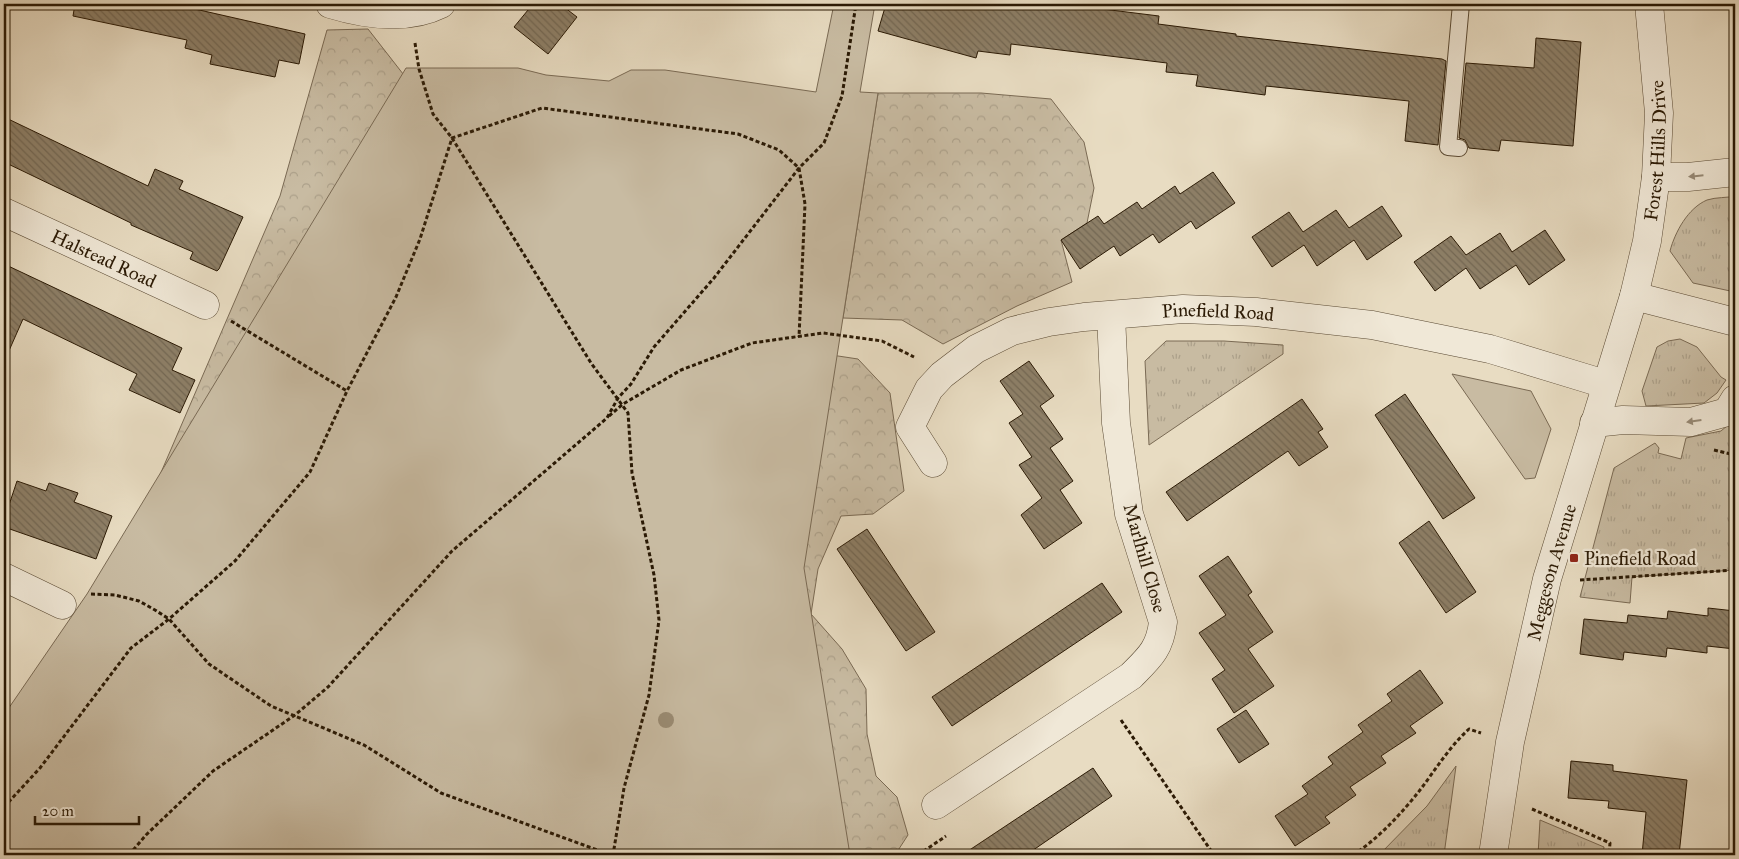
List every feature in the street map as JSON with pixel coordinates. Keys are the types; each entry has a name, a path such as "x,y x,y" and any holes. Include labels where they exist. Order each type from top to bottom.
{"street":[{"path":"330,4 353,11 384,15 428,10 441,4"},
{"name":"Forest Hills Drive","path":"1634,296 1647,241 1656,177 1658,114 1650,4"},
{"path":"1656,177 1688,177 1735,172"},
{"name":"Halstead Road","path":"4,212 205,305"},
{"path":"1634,296 1735,322"},
{"name":"Meggeson Avenue","path":"1493,855 1510,742 1547,579 1605,384 1634,296"},
{"name":"Pinefield Road","path":"933,463 910,427 930,389 942,375 976,350 1012,331 1049,322 1183,310 1256,312 1372,325 1490,349 1605,384"},
{"name":"Marlhill Close","path":"936,805 1131,676 1154,654 1162,638 1164,622 1129,514 1116,423 1111,316"},
{"path":"1594,423 1623,420 1691,422 1727,412 1735,399"},
{"path":"4,577 51,599"}],"lane":[{"path":"1459,148 1448,147 1461,4"}],"path":[{"path":"607,418 618,398 631,384 654,347 714,278 799,168 824,143 842,96 856,4"},
{"path":"51,599 115,595 139,601 169,619 209,664 271,706 364,745 441,793 612,855 624,788 649,695 659,620 654,575 632,473 628,413 591,363 452,138 433,114 419,69 411,13"},
{"path":"452,138 542,108 738,134 779,150 799,168 805,204 799,337"},
{"path":"4,807 40,768 131,648 169,619 235,561 310,472 347,391 396,297 420,239 452,138"},
{"path":"205,305 347,391"},
{"path":"128,855 146,835 213,771 295,715 328,687 452,551 623,404 681,370 752,343 823,334 882,341 942,375"},
{"path":"1547,579 1580,580 1735,570"},
{"path":"1104,694 1214,855"},
{"path":"1353,855 1391,821 1419,791 1458,739 1469,729 1510,742"},
{"path":"1502,796 1610,843 1609,855"}],"green space":[{"path":"834,4 875,4 860,92 878,93 804,568 850,855 4,855 4,715 87,594 406,68 518,68 546,75 609,81 631,70 665,70 816,92"},
{"path":"368,29 414,88 153,491 280,196 327,30"},
{"path":"878,93 981,93 1051,99 1084,142 1094,188 1087,223 1061,240 1072,282 1017,306 943,344 902,320 843,318"},
{"path":"1735,196 1735,292 1693,283 1670,251 1675,236 1683,221 1700,204 1710,199"},
{"path":"1680,339 1697,347 1721,377 1726,380 1717,393 1704,403 1646,406 1642,391 1657,347 1668,341"},
{"path":"1166,341 1224,341 1283,345 1283,354 1149,445 1145,361"},
{"path":"805,351 858,359 890,393 904,491 873,514 841,516 818,569 811,614 842,649 866,689 867,734 876,776 897,797 908,835 895,855 643,855"},
{"path":"1452,374 1531,391 1551,429 1535,478 1525,479"},
{"path":"1735,419 1735,570 1632,577 1630,603 1580,597 1614,468 1655,443 1659,448 1658,453 1681,459 1686,438 1721,431"},
{"path":"1456,766 1444,855 1379,855 1427,806"},
{"path":"1540,820 1604,847 1603,855 1538,855"}],"building":[{"path":"75,4 173,4 305,34 299,64 279,60 275,77 210,64 212,55 185,48 187,40 73,16"},
{"path":"533,4 560,4 577,17 548,54 514,27"},
{"path":"886,4 1062,4 1159,16 1158,24 1236,34 1236,36 1442,59 1446,61 1438,145 1405,141 1409,101 1266,86 1265,95 1196,86 1198,75 1166,72 1167,63 1011,44 1010,55 978,51 976,58 878,31"},
{"path":"1536,38 1581,42 1573,146 1501,140 1499,151 1469,148 1465,140 1459,138 1466,63 1534,68"},
{"path":"4,117 148,186 155,169 183,181 179,189 243,217 219,269 217,271 190,259 193,252 131,225 131,223 4,162"},
{"path":"1213,172 1235,203 1196,229 1191,221 1159,243 1153,234 1120,256 1114,246 1080,269 1061,240 1098,216 1104,224 1137,202 1142,209 1175,186 1180,194"},
{"path":"1382,206 1402,236 1367,260 1354,240 1317,266 1304,245 1272,267 1252,237 1289,212 1303,232 1336,210 1349,228"},
{"path":"1545,230 1565,260 1529,285 1516,265 1480,289 1466,268 1435,291 1414,262 1451,236 1466,255 1500,233 1512,252"},
{"path":"4,264 182,348 172,370 195,380 180,413 129,390 137,374 23,319 4,362"},
{"path":"1029,361 1054,396 1040,406 1063,439 1050,448 1073,481 1060,490 1082,523 1044,549 1021,515 1042,498 1019,465 1032,457 1009,423 1023,414 1000,381"},
{"path":"1405,394 1475,498 1443,519 1375,415"},
{"path":"1302,399 1323,429 1318,432 1328,447 1299,466 1288,451 1187,521 1166,492"},
{"path":"17,481 46,491 49,483 78,493 74,502 112,516 96,559 4,527 4,520"},
{"path":"1429,521 1476,592 1446,613 1399,543"},
{"path":"867,529 935,632 906,651 837,549"},
{"path":"1228,556 1252,592 1248,595 1273,632 1248,649 1274,686 1234,713 1212,679 1225,670 1199,633 1226,615 1199,576"},
{"path":"1102,583 1122,612 952,726 932,697"},
{"path":"1708,608 1735,611 1735,649 1707,646 1707,653 1667,648 1666,657 1624,652 1623,660 1580,654 1584,619 1627,623 1628,615 1667,619 1668,611 1708,616"},
{"path":"1420,670 1443,703 1410,726 1416,733 1381,756 1386,763 1350,787 1356,795 1325,817 1330,823 1295,846 1275,816 1308,794 1302,786 1333,764 1328,757 1363,732 1358,725 1392,701 1387,694"},
{"path":"1246,710 1269,744 1239,763 1217,729"},
{"path":"1571,761 1613,765 1613,771 1687,780 1679,855 1642,855 1646,812 1608,808 1609,801 1568,798"},
{"path":"1093,768 1112,796 1026,855 962,855"}],"place":[{"name":"Pinefield Road","path":"1574,558"}]}
